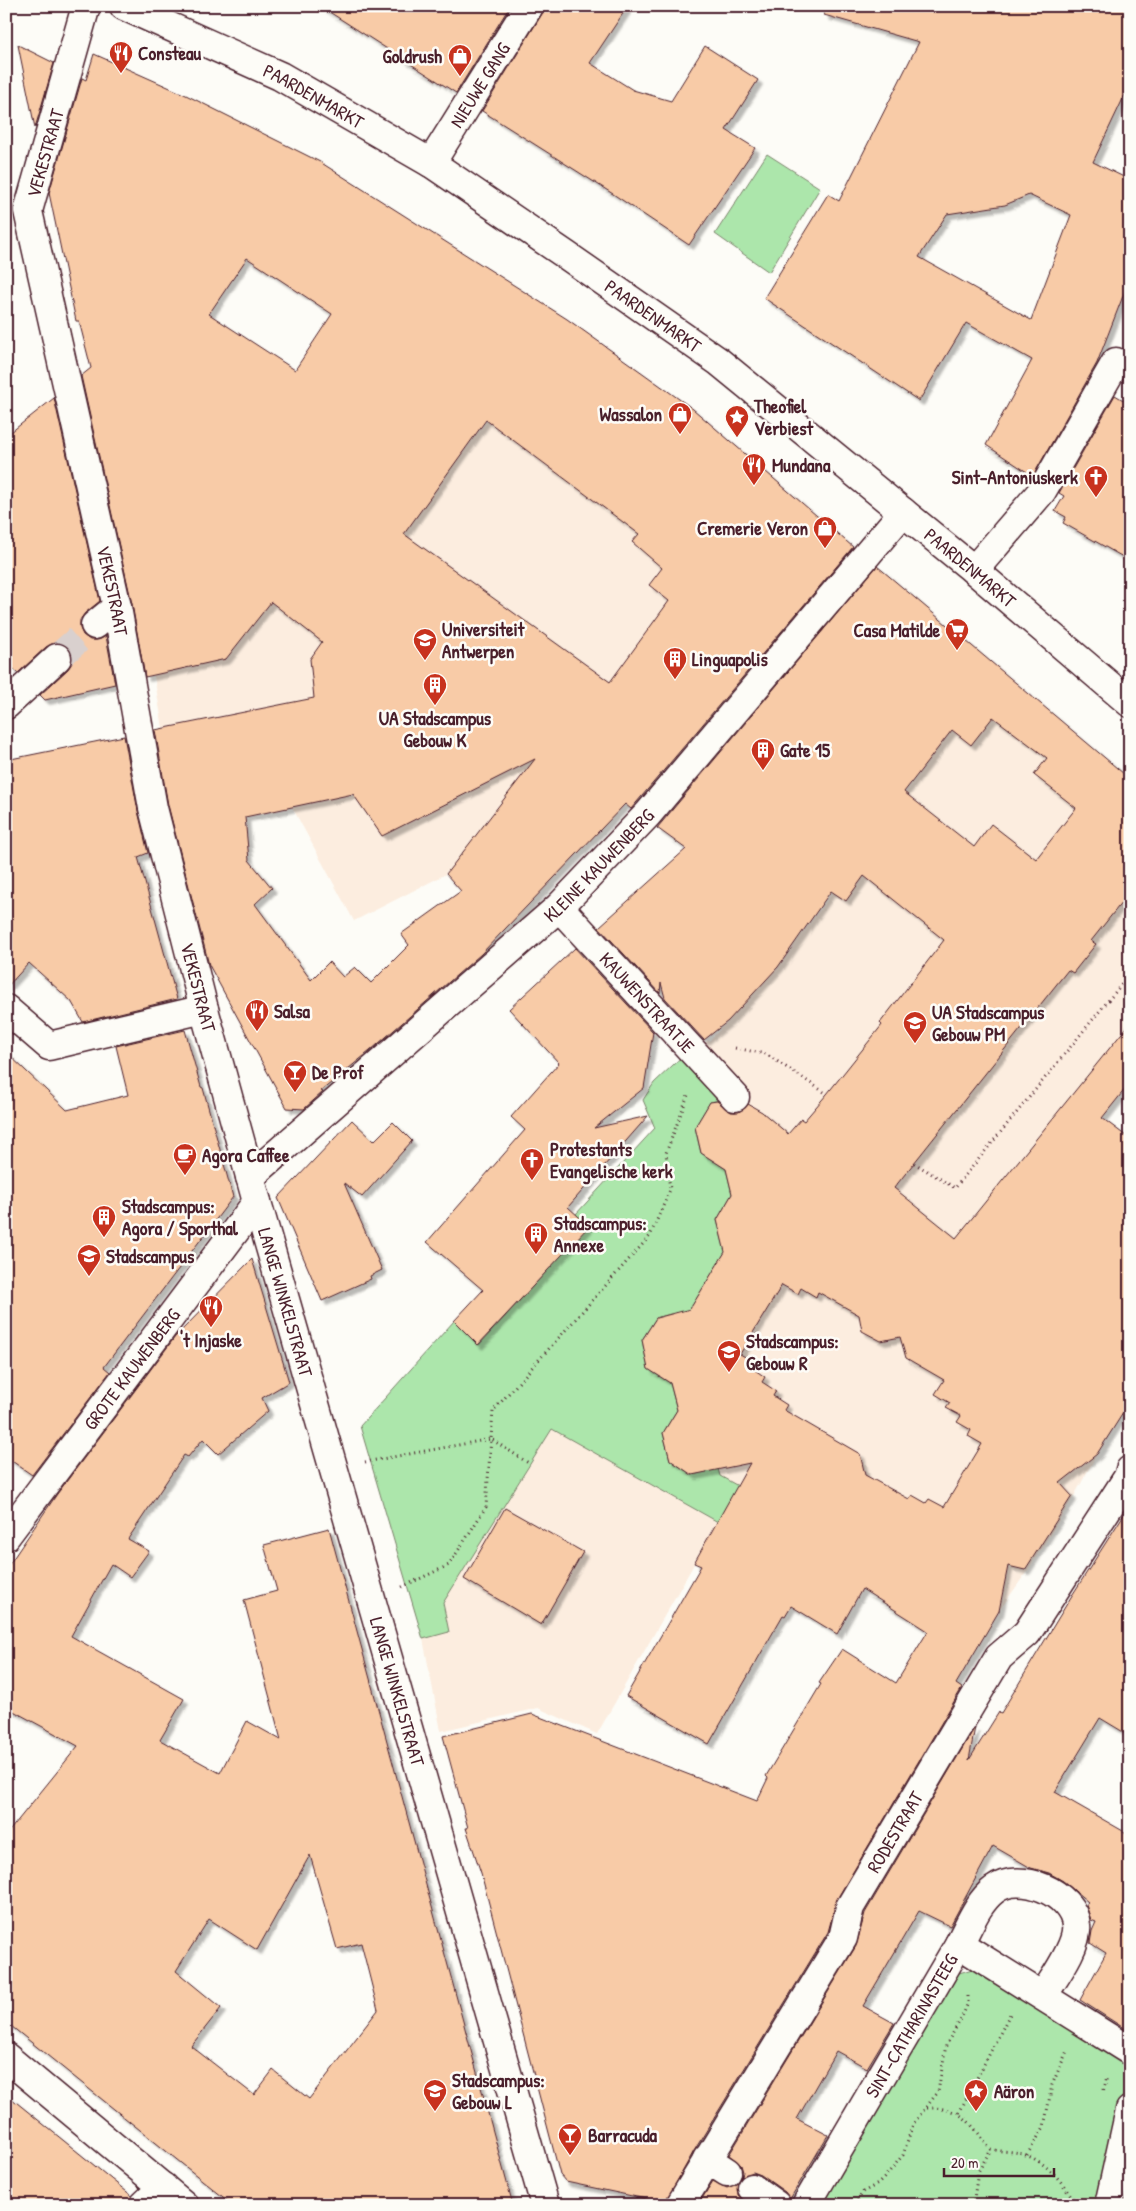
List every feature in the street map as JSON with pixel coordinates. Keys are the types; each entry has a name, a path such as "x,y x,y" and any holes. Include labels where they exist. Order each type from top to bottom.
{"street":[{"name":"VEKESTRAAT","path":"86,6 28,211 117,607 153,808 204,1010 254,1190"},
{"name":"PAARDENMARKT","path":"124,6 280,76 431,163 718,361 974,570 1130,704"},
{"name":"NIEUWE GANG","path":"431,163 530,6"},
{"path":"974,570 1042,491 1116,362"},
{"name":"KLEINE KAUWENBERG","path":"254,1190 559,907 648,814 903,512"},
{"path":"95,625 117,607"},
{"path":"6,705 57,658"},
{"name":"KAUWENSTRAATJE","path":"559,907 735,1097"},
{"path":"6,1009 49,1046 204,1010"},
{"name":"LANGE WINKELSTRAAT","path":"254,1190 545,2205"},
{"name":"GROTE KAUWENBERG","path":"6,1536 254,1190"},
{"name":"RODESTRAAT","path":"680,2205 717,2166 843,1938 850,1907 999,1657 1027,1633 1128,1477 1130,1470"},
{"path":"959,1944 979,1907 995,1889 1014,1882 1033,1885 1058,1896 1071,1908 1077,1925 1073,1944 1043,1996"},
{"name":"SINT-CATHARINASTEEG","path":"806,2205 959,1944 1130,2051"},
{"path":"6,2058 154,2196 184,2205"},
{"path":"1109,2205 1130,2110"},
{"path":"752,2188 776,2205"}],"path":[{"path":"914,1163 955,1188 1130,974"},
{"path":"372,1600 449,1565 486,1507 493,1411 650,1236 670,1190 666,1153 686,1097 709,1067 732,1048 766,1054 827,1094"},
{"path":"333,1468 492,1439 530,1464"},
{"path":"855,2205 863,2192 878,2184 902,2155 913,2124 938,2092 946,2045 961,2019 968,2003 968,1995"},
{"path":"959,2113 1012,2008"},
{"path":"1027,2155 1044,2127 1052,2085 1068,2047"},
{"path":"927,2108 941,2108 959,2113 972,2124 991,2149 1027,2155 1055,2174 1077,2205"},
{"path":"973,2205 978,2172 991,2149"}],"shaded area":[{"name":"Universiteit Antwerpen","path":"487,421 639,534 633,543 662,568 649,585 669,601 683,744 499,934 446,874 354,921 292,807 313,698 163,728 149,647 470,442"},
{"path":"997,667 1130,782 1130,1083 1102,1118 1097,1454 1073,1498 1028,1570 999,1611 878,1582 718,1522 597,1734 538,1708 441,1731 423,1639 360,1426 486,1287 561,1200 576,1214 655,1128 643,1100 654,1083 691,1048 710,1040 778,967"}],"green space":[{"path":"767,154 820,188 769,272 715,234"},
{"path":"691,1048 735,1097 710,1102 695,1127 701,1153 726,1169 732,1194 717,1220 724,1247 727,1249 687,1314 681,1311 656,1318 642,1340 648,1369 670,1383 677,1410 663,1433 670,1460 692,1475 718,1469 720,1476 738,1486 718,1522 552,1429 443,1603 449,1632 423,1639 360,1426 454,1321 479,1345 588,1226 576,1214 655,1128 643,1100 654,1083"},
{"path":"976,1968 1122,2055 1129,2072 1102,2205 823,2205 952,1975"}],"building":[{"path":"320,6 510,6 456,93"},
{"path":"545,6 628,6 590,63 633,90 671,101 705,46 758,80 726,130 755,148 689,245 613,194 482,111 542,14"},
{"path":"826,6 1130,6 1130,84 1093,162 1130,180 1130,278 1097,363 1033,476 986,445 1032,360 966,323 919,401 764,298 828,194 839,201 919,42 824,15","holes":["1029,195 1071,215 1031,320 919,257 947,214 1005,205"]},
{"path":"18,45 54,63 35,128"},
{"path":"94,54 186,95 320,162 567,319 693,409 853,547 631,809 625,804 481,954 321,1091 323,1092 304,1109 287,1108 209,965 168,805 155,730 314,698 310,659 322,642 271,602 226,659 145,677 132,604 81,376 91,368 79,321 76,321 49,193 82,78 86,80","holes":["247,258 332,314 295,370 209,314","486,420 639,534 632,542 662,568 649,585 669,601 610,682 404,534","535,759 446,874 461,891 401,934 409,945 371,983 355,967 343,977 329,962 311,980 255,904 272,888 249,860 245,817 353,794 382,836"]},
{"name":"Sint-Antoniuskerk","path":"1115,395 1130,404 1130,561 1063,523 1066,517 1055,511 1064,496 1059,493"},
{"path":"54,398 100,601 85,613 80,620 80,628 83,635 90,640 98,640 106,636 115,684 45,700 40,695 68,669 72,663 72,655 68,647 62,643 54,643 46,647 18,673 6,662 6,436"},
{"path":"877,566 1130,779 1130,892 1091,941 1096,944 1073,973 1068,970 894,1188 956,1238 1130,1023 1130,1083 1102,1118 1130,1139 1130,1402 1097,1454 1060,1483 1072,1496 1025,1570 1008,1566 999,1611 956,1684 962,1688 837,1899 828,1932 694,2151 665,2203 566,2182 560,2175 443,1736 532,1714 757,1801 768,1778 766,1776 821,1684 819,1683 842,1649 896,1683 928,1631 862,1589 837,1634 791,1606 785,1616 783,1615 709,1744 626,1696 701,1566 694,1563 750,1463 692,1475 670,1460 663,1433 677,1410 670,1383 648,1369 642,1340 656,1318 690,1309 725,1252 717,1220 732,1194 726,1169 701,1153 695,1127 710,1102 717,1101 731,1112 739,1112 748,1104 762,1112 788,1134 801,1119 804,1121 827,1094 882,1025 880,1023 944,940 864,876 846,901 831,891 778,967 728,1021 704,1040 665,998 661,983 660,993 599,927 686,849 657,828","holes":["993,717 1047,758 1034,775 1076,808 1036,859 991,824 974,847 904,792 952,730 971,745","782,1285 798,1294 801,1288 816,1297 818,1292 859,1315 862,1331 881,1341 900,1337 906,1358 944,1380 935,1394 950,1403 946,1408 961,1416 957,1422 971,1430 968,1436 982,1444 944,1507 929,1499 926,1503 912,1495 909,1499 865,1475 860,1454 784,1410 787,1405 773,1396 776,1391 762,1382 765,1377 752,1368 754,1362 740,1354"]},
{"path":"124,736 148,853 138,857 177,999 83,1022 71,1001 29,963 6,988 6,760"},
{"path":"575,948 653,1032 644,1088 594,1128 648,1116 568,1207 589,1226 478,1345 454,1321 483,1290 427,1242 525,1130 511,1117 559,1063 509,1009"},
{"name":"Stadscampus","path":"185,1030 233,1197 104,1367 110,1372 32,1475 6,1457 6,1052 67,1110 128,1095 116,1046"},
{"path":"352,1120 374,1141 393,1122 412,1141 362,1197 344,1183 382,1270 370,1276 371,1279 322,1301 278,1198"},
{"path":"252,1259 289,1382 262,1398 268,1411 218,1454 203,1439 188,1457 184,1455 128,1539 149,1551 130,1577 111,1564 71,1636 184,1699 160,1740 220,1773 247,1721 281,1740 244,1600 277,1591 264,1545 329,1528 513,2205 233,2205 6,2022 6,1835 78,1746 6,1707 6,1569 57,1494 175,1337","holes":["310,1855 337,1949 361,1943 378,2010 309,2099 273,2070 254,2095 191,2046 221,2008 176,1971 209,1919 257,1950"]},
{"path":"1130,1505 1130,1736 1100,1718 1055,1792 1130,1835 1130,2032 1080,2000 1106,1953 1090,1943 1096,1922 1091,1920 1086,1905 1088,1902 1063,1881 1049,1873 1031,1868 993,1846 950,1926 919,1911 863,2006 894,2023 867,2068 836,2051 797,2119 828,2135 790,2199 785,2192 761,2175 753,2172 741,2177 743,2172 741,2165 729,2155 856,1946 865,1913 975,1727 969,1760 999,1712 1001,1713 1071,1597"},
{"path":"505,1508 583,1552 541,1625 464,1579"},
{"path":"6,2094 132,2196 129,2205 6,2205"},
{"path":"713,2181 727,2188 738,2183 738,2195 749,2205 698,2205"}],"tunnel":[{"path":"57,658 95,625"}],"place":[{"name":"Consteau","path":"121,74"},
{"name":"Goldrush","path":"460,77"},
{"name":"Wassalon","path":"680,435"},
{"name":"Theofiel Verbiest","path":"737,438"},
{"name":"Mundana","path":"754,486"},
{"name":"Sint-Antoniuskerk","path":"1096,498"},
{"name":"Cremerie Veron","path":"825,549"},
{"name":"Casa Matilde","path":"957,651"},
{"name":"Universiteit Antwerpen","path":"425,661"},
{"name":"Linguapolis","path":"675,680"},
{"name":"UA Stadscampus Gebouw K","path":"435,706"},
{"name":"Gate 15","path":"763,771"},
{"name":"Salsa","path":"257,1032"},
{"name":"UA Stadscampus Gebouw PM","path":"915,1044"},
{"name":"De Prof","path":"295,1093"},
{"name":"Agora Caffee","path":"185,1176"},
{"name":"Protestants Evangelische kerk","path":"532,1181"},
{"name":"Stadscampus: Agora / Sporthal","path":"104,1238"},
{"name":"Stadscampus: Annexe","path":"536,1255"},
{"name":"Stadscampus","path":"89,1277"},
{"name":"'t Injaske","path":"211,1328"},
{"name":"Stadscampus: Gebouw R","path":"729,1373"},
{"name":"Stadscampus: Gebouw L","path":"435,2112"},
{"name":"Aäron","path":"976,2112"},
{"name":"Barracuda","path":"570,2156"}]}
